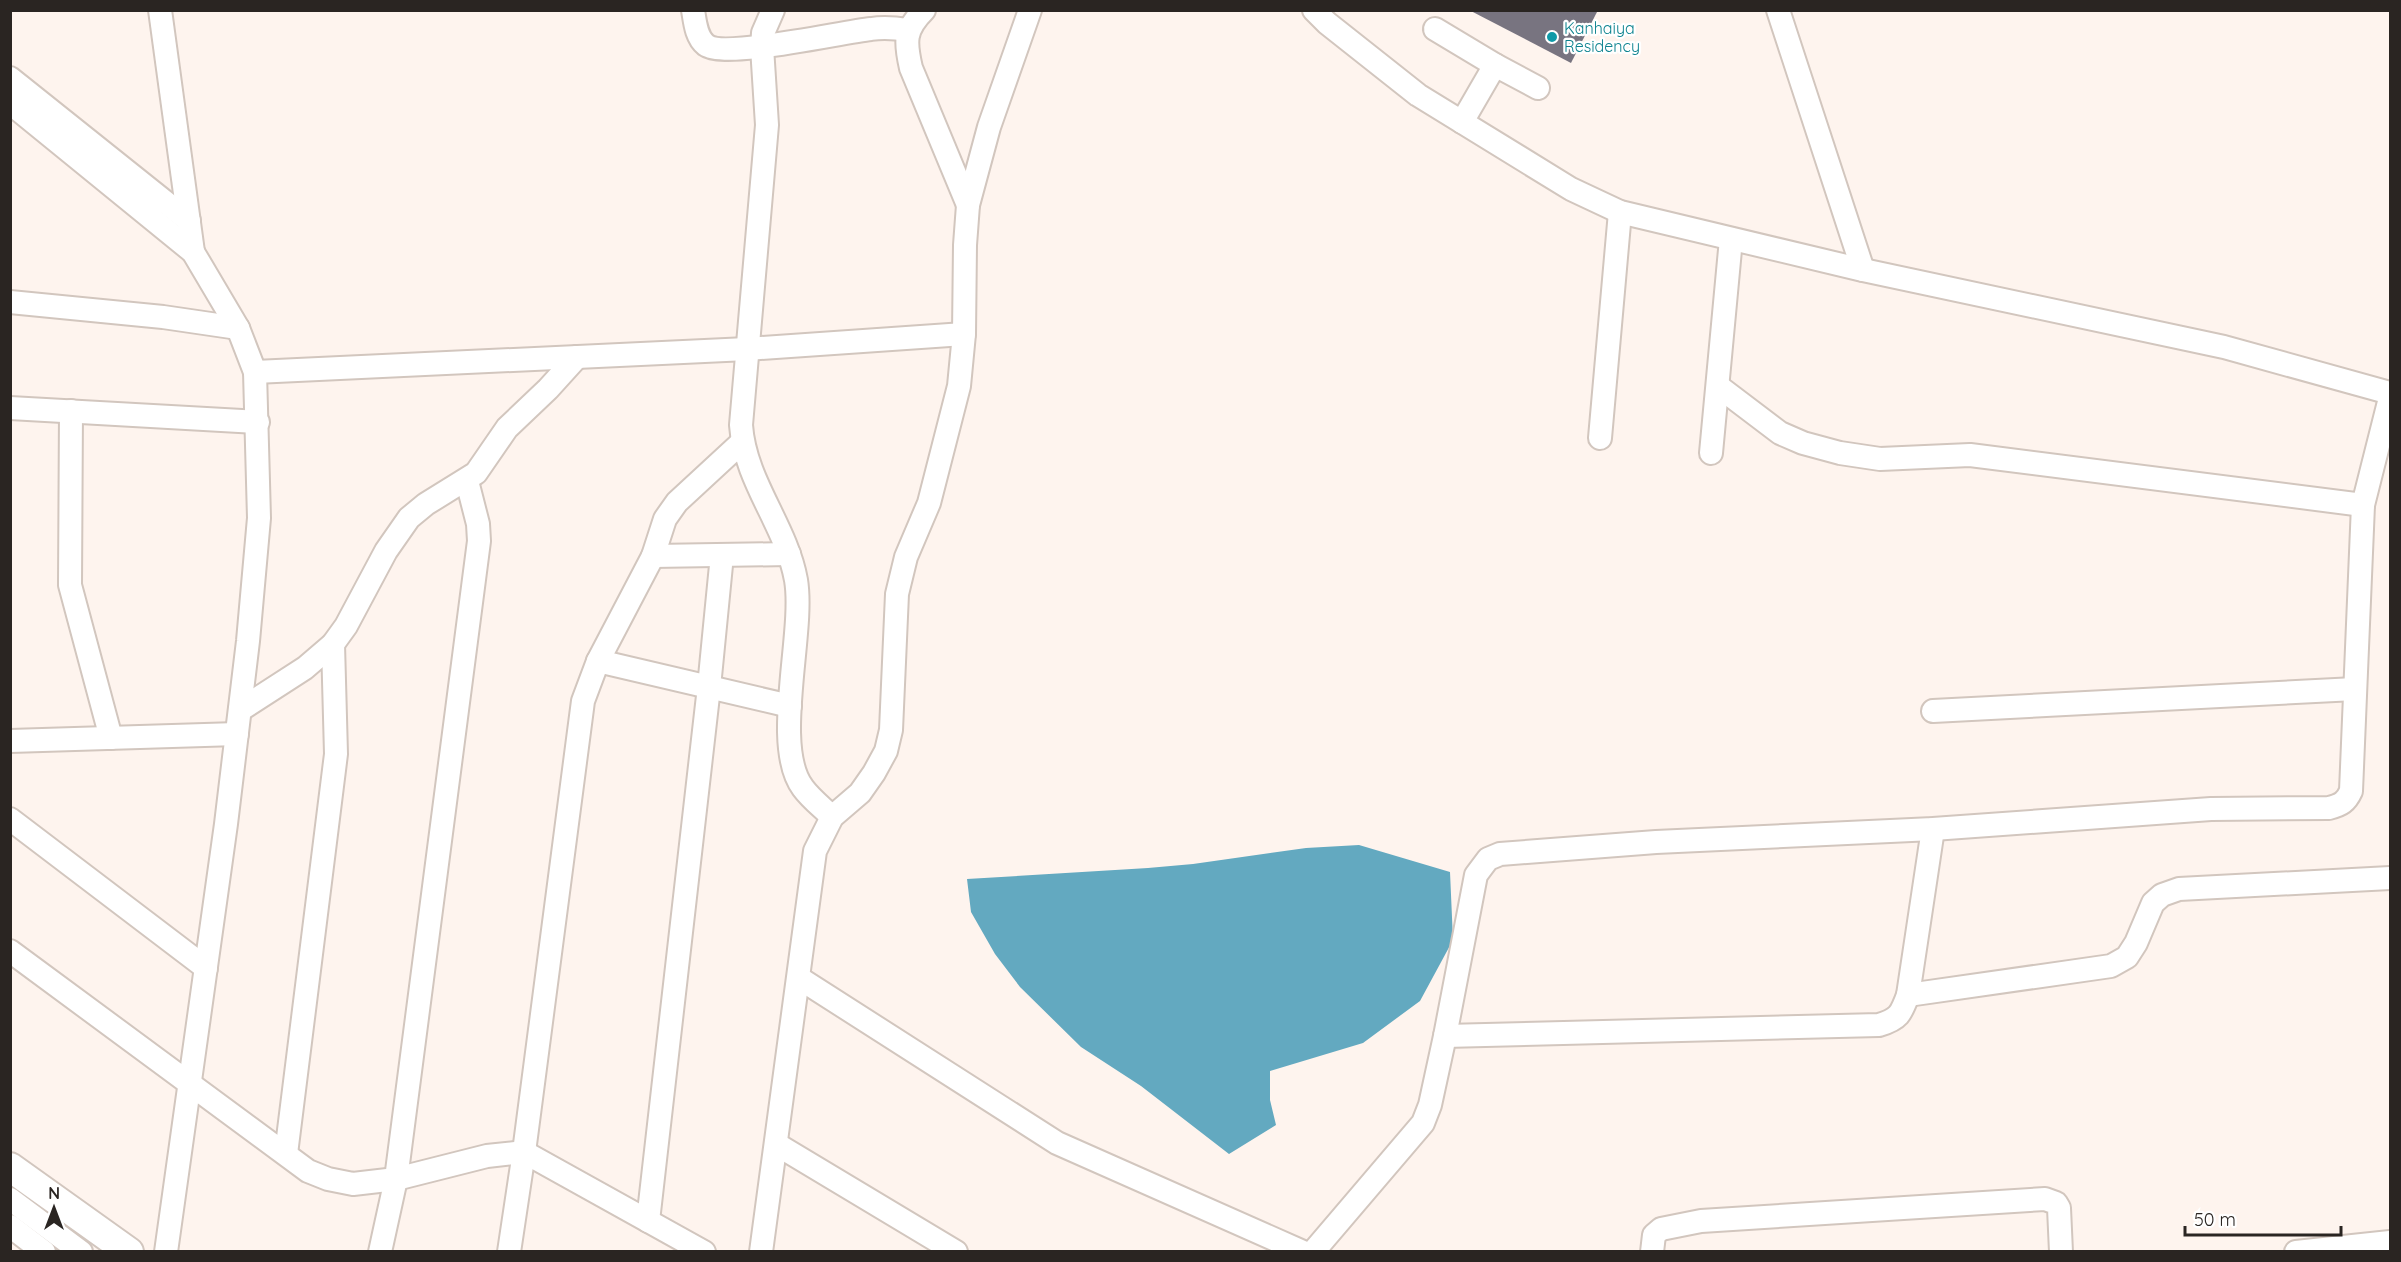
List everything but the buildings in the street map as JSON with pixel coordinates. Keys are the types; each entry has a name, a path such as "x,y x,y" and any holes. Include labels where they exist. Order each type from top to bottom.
{"main road":[{"path":"10,1167 129,1251"}],"street":[{"path":"160,10 193,252"},
{"path":"693,10 696,26 706,44 716,49 762,47 872,28 908,30"},
{"path":"773,10 763,33 767,126 747,349 741,426 742,442 747,463 789,554 796,581 797,607 790,706 791,760 795,775 803,789 832,817"},
{"path":"924,10 908,30 907,50 911,68 968,205"},
{"path":"761,1251 815,851 832,817 860,793 886,752 891,730 897,594 906,557 929,503 959,386 964,334 968,205 989,127 1029,10"},
{"path":"1314,10 1327,23 1418,95 1571,189 1620,212 1863,270 2224,347 2391,393"},
{"path":"1778,10 1863,270"},
{"path":"1435,29 1538,88"},
{"path":"1462,122 1495,65"},
{"path":"10,78 189,221"},
{"path":"10,103 193,252 238,328 255,372 259,518 240,710 166,1251"},
{"path":"1600,438 1620,212"},
{"path":"1711,453 1731,239"},
{"path":"10,302 163,317 238,328"},
{"path":"255,372 747,349 964,334"},
{"path":"240,710 305,668 333,644 346,626 386,551 409,518 426,504 467,481 483,464 507,428 548,389 577,357"},
{"path":"1718,386 1780,433 1803,443 1840,453 1880,459 1970,455 2363,505"},
{"path":"1313,1251 1423,1123 1430,1105 1445,1036 1476,876 1488,859 1500,854 1656,842 1933,829 2211,809 2329,808 2347,800 2351,791 2363,505 2391,398"},
{"path":"10,408 258,422"},
{"path":"71,411 70,585 111,738"},
{"path":"509,1251 583,700 598,661 652,556 665,519 677,502 742,442"},
{"path":"380,1251 396,1179 479,541 478,524 467,481"},
{"path":"652,556 789,554"},
{"path":"648,1221 722,555"},
{"path":"286,1154 336,754 333,644"},
{"path":"598,661 790,706"},
{"path":"1933,711 2355,689"},
{"path":"10,741 237,735"},
{"path":"10,819 206,968"},
{"path":"1445,1036 1879,1026 1893,1021 1902,1012 1908,995 1933,829"},
{"path":"1908,995 2111,966 2127,957 2136,943 2153,903 2162,895 2179,889 2391,878"},
{"path":"10,951 308,1171 328,1179 353,1184 396,1179 487,1156 524,1152 704,1251"},
{"path":"799,978 1058,1143 1294,1249"},
{"path":"776,1144 956,1251"},
{"path":"10,1199 81,1251"},
{"path":"1652,1251 1654,1235 1661,1229 1701,1221 2044,1199 2056,1203 2059,1208 2061,1251"},
{"path":"10,1226 44,1251"},
{"path":"2296,1251 2386,1245"}],"water":[{"path":"1359,845 1450,872 1453,940 1420,1001 1363,1043 1270,1071 1270,1100 1276,1125 1229,1154 1141,1086 1081,1047 1020,987 995,954 971,912 967,879 1148,868 1306,848"}],"place":[{"name":"Kanhaiya Residency","path":"1552,37"}]}
